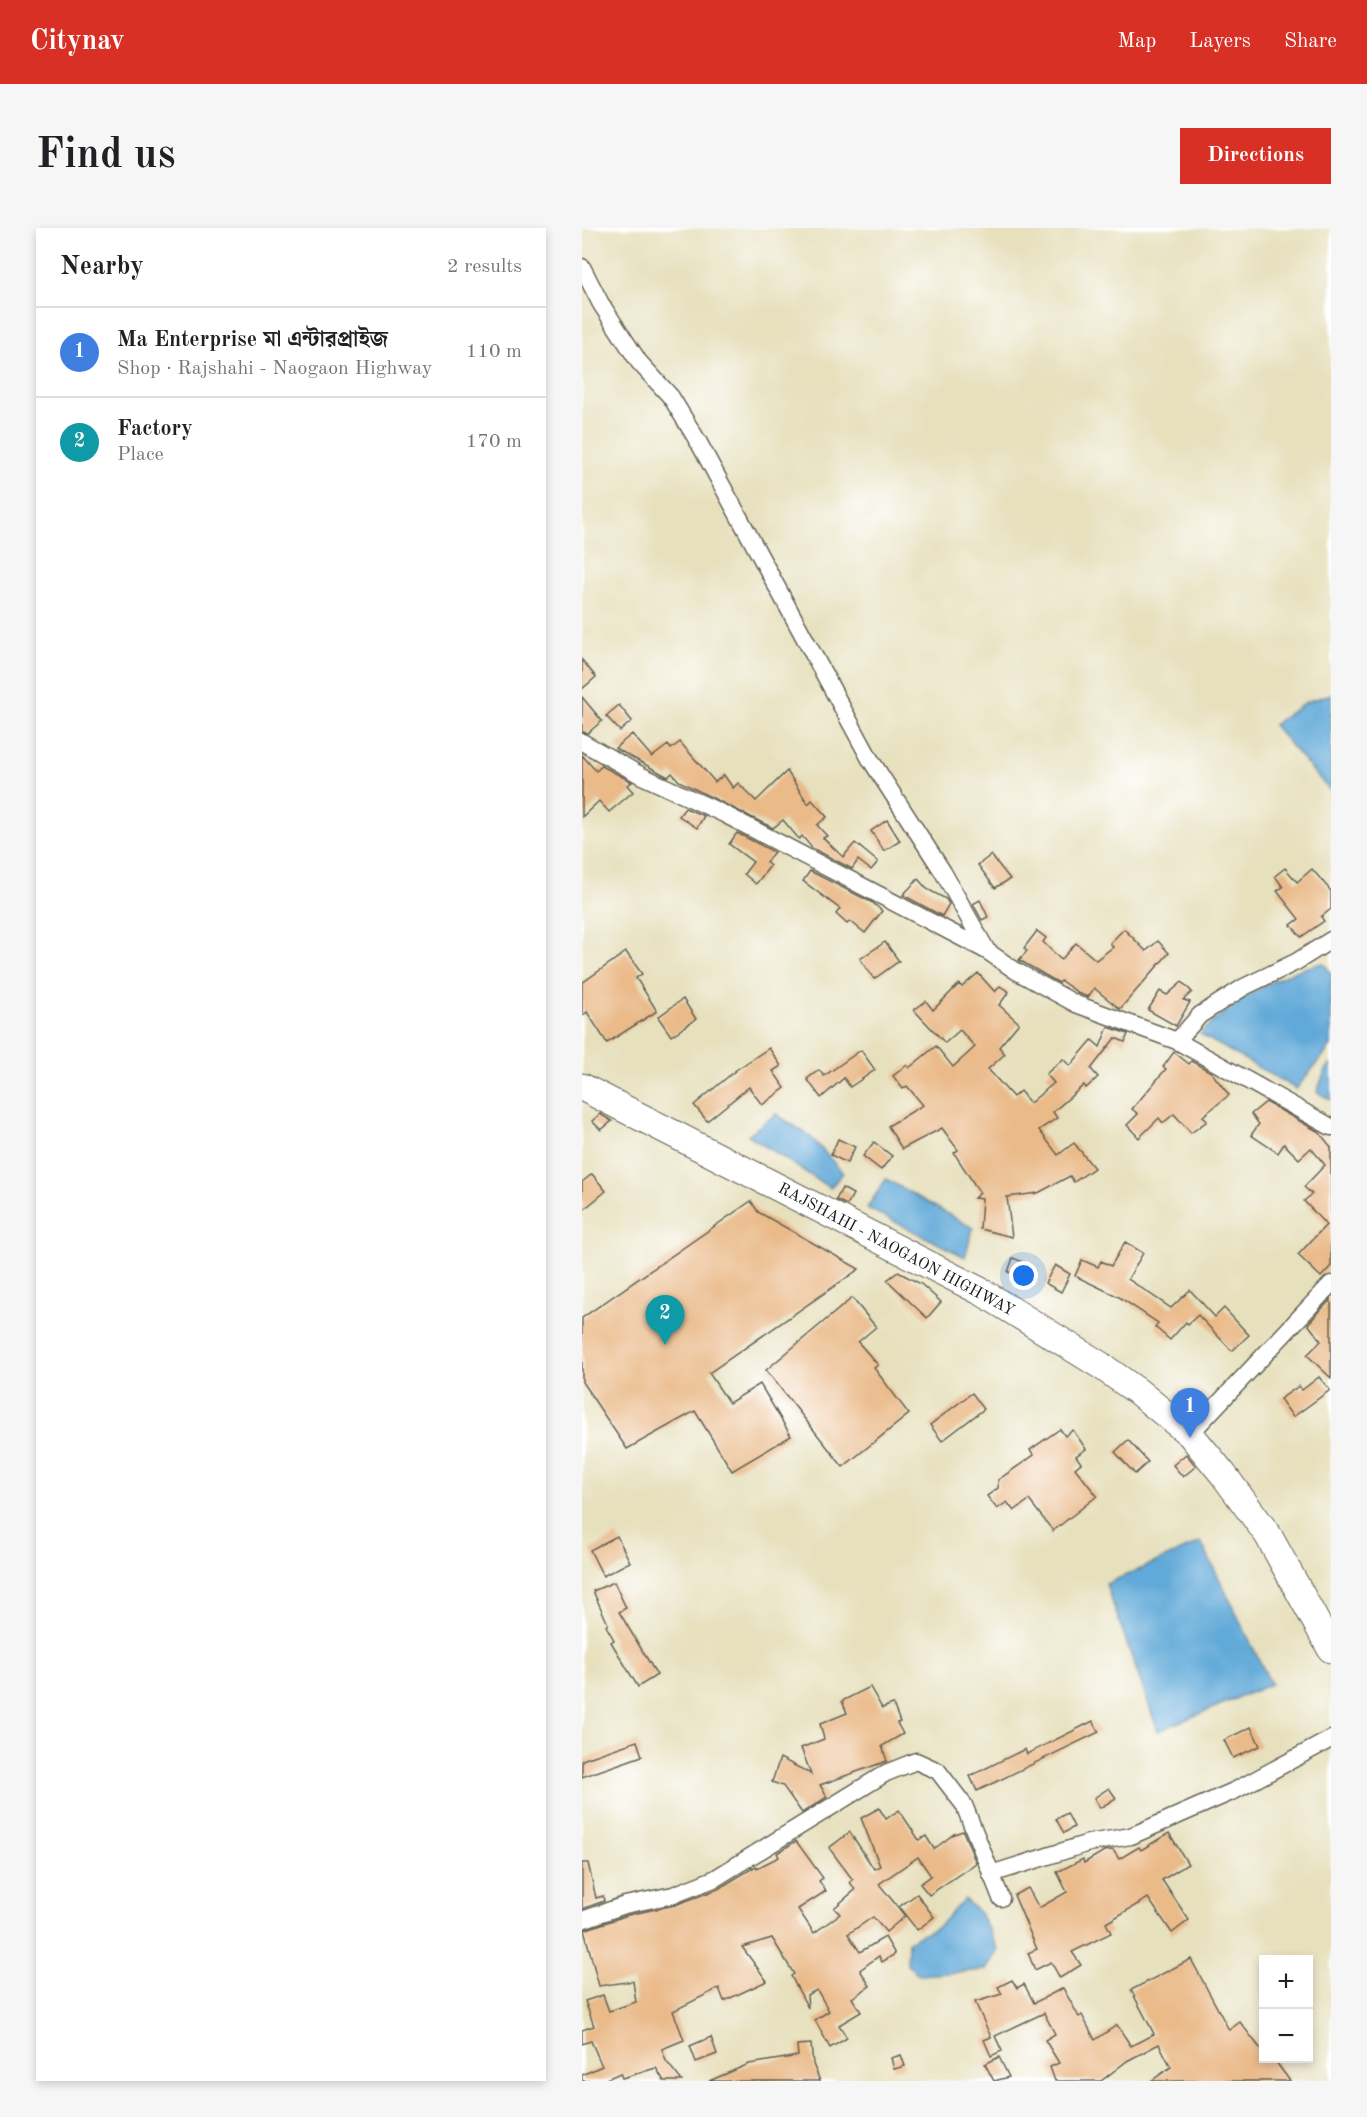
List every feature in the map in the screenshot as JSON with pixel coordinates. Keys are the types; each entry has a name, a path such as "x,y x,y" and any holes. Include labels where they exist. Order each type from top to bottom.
{"main road":[{"name":"RAJSHAHI - NAOGAON HIGHWAY","path":"582,1087 982,1292 1100,1365 1190,1434 1268,1535 1331,1649"}],"street":[{"path":"582,267 601,304 639,362 670,397 699,443 870,759 943,872 987,951"},
{"path":"582,742 642,776 724,814 987,951 1076,1004 1177,1041 1331,1127"},
{"path":"1177,1041 1200,1016 1244,987 1296,962 1331,940"},
{"path":"1190,1434 1226,1393 1331,1284"},
{"path":"991,1874 1089,1843 1131,1836 1236,1790 1331,1738"},
{"path":"582,1920 625,1905 673,1895 714,1879 886,1773 916,1761 938,1771 964,1805 1000,1898"}],"water":[{"path":"1331,694 1331,792 1273,725 1306,702"},
{"path":"1323,963 1331,973 1331,1046 1296,1089 1200,1034 1227,1010 1257,990 1289,974"},
{"path":"1331,1064 1331,1100 1317,1092 1325,1071"},
{"path":"776,1114 810,1136 843,1173 830,1188 748,1135"},
{"path":"886,1179 973,1228 965,1257 867,1208"},
{"path":"1201,1542 1271,1684 1158,1731 1106,1584"},
{"path":"964,1899 980,1913 998,1950 986,1970 920,1975 907,1965 908,1941 939,1926"}],"building":[{"path":"582,660 596,677 582,689"},
{"path":"582,697 602,721 588,733 582,732"},
{"path":"619,705 632,721 620,731 606,716"},
{"path":"632,734 652,757 668,745 671,749 680,742 715,782 724,775 733,788 738,783 756,801 787,771 808,804 812,800 827,817 817,825 827,836 823,838 843,857 855,843 878,862 871,870 858,860 852,869 812,848 802,836 799,839 783,820 773,828 679,781 672,773 668,777 615,748"},
{"path":"582,755 596,771 602,766 632,782 627,785 633,792 609,812 599,801 582,817"},
{"path":"685,808 704,816 697,828 679,816"},
{"path":"887,820 900,841 884,851 871,831"},
{"path":"737,833 774,852 766,862 770,866 756,884 744,874 753,862 729,844"},
{"path":"991,855 1010,879 995,888 978,865"},
{"path":"1285,868 1297,882 1312,869 1331,891 1331,909 1321,917 1324,921 1301,937 1291,925 1299,919 1277,891 1283,887 1275,876"},
{"path":"810,871 873,903 882,911 865,933 850,921 847,924 836,914 840,909 803,881"},
{"path":"918,879 927,889 946,899 949,904 942,916 903,895"},
{"path":"980,900 988,917 982,920 973,904"},
{"path":"1124,929 1146,951 1158,941 1169,953 1120,1009 1094,988 1088,997 1019,960 1027,951 1024,948 1037,931 1046,938 1043,942 1061,960 1076,943 1096,960 1113,947 1110,943"},
{"path":"885,942 899,961 874,979 860,959"},
{"path":"626,952 642,974 636,978 657,1011 607,1043 587,1012 582,1016 582,983"},
{"path":"978,973 995,992 1000,986 1009,992 999,1005 1019,1023 999,1047 1005,1054 988,1069 1013,1097 1020,1091 1030,1103 1054,1083 1046,1074 1063,1059 1070,1066 1092,1040 1100,1047 1108,1027 1128,1034 1125,1042 1115,1038 1091,1069 1098,1077 1086,1088 1084,1085 1053,1112 1057,1118 1039,1130 1058,1155 1074,1143 1094,1168 1074,1182 1070,1176 1038,1193 1007,1197 1012,1237 980,1229 982,1199 974,1198 980,1193 954,1153 958,1150 942,1128 902,1149 888,1126 923,1105 907,1086 903,1089 893,1076 907,1065 909,1068 936,1046 953,1067 975,1047 960,1030 945,1043 914,1010 926,1001 933,1010 959,984 962,987"},
{"path":"1182,982 1192,992 1183,1000 1190,1002 1176,1026 1148,1010 1160,991 1167,995"},
{"path":"683,999 696,1019 671,1036 658,1017"},
{"path":"769,1048 781,1066 773,1071 785,1088 762,1105 749,1087 707,1121 694,1105 736,1070"},
{"path":"861,1050 875,1070 850,1087 844,1078 821,1098 807,1079 819,1070 824,1076"},
{"path":"1174,1052 1189,1064 1191,1061 1211,1072 1229,1095 1203,1116 1207,1121 1191,1133 1174,1114 1163,1123 1159,1118 1139,1138 1127,1125 1138,1114 1132,1109 1166,1069 1163,1067"},
{"path":"1266,1102 1319,1132 1331,1147 1331,1266 1321,1277 1298,1255 1326,1225 1304,1201 1312,1194 1304,1187 1325,1165 1311,1148 1299,1159 1284,1144 1278,1153 1251,1135 1259,1124 1251,1114"},
{"path":"600,1114 612,1121 601,1130 592,1121"},
{"path":"838,1139 855,1147 847,1163 831,1155"},
{"path":"874,1142 892,1156 881,1170 863,1156"},
{"path":"592,1174 606,1191 582,1211 582,1182"},
{"path":"842,1188 853,1194 847,1205 836,1200"},
{"path":"751,1201 758,1212 859,1269 709,1373 729,1403 760,1384 791,1436 732,1471 695,1411 627,1449 582,1382 582,1318"},
{"path":"1125,1242 1143,1253 1128,1279 1171,1308 1190,1290 1215,1317 1224,1308 1249,1335 1232,1351 1198,1315 1188,1324 1186,1322 1170,1340 1155,1327 1158,1323 1119,1297 1075,1276 1082,1260 1098,1267 1101,1261 1111,1266"},
{"path":"1013,1258 1030,1265 1025,1277 1008,1272"},
{"path":"1055,1265 1070,1274 1061,1292 1045,1283"},
{"path":"898,1272 921,1284 941,1302 927,1318 887,1280"},
{"path":"852,1298 876,1327 858,1342 878,1365 874,1368 909,1414 843,1467 766,1370"},
{"path":"1331,1299 1331,1378 1307,1355 1321,1341 1308,1324"},
{"path":"1319,1377 1330,1390 1293,1417 1280,1399 1299,1386 1302,1390"},
{"path":"972,1393 984,1409 942,1441 930,1425"},
{"path":"1060,1429 1065,1436 1073,1430 1086,1449 1076,1456 1081,1463 1075,1468 1097,1496 1053,1531 1029,1500 1014,1511 1007,1502 997,1509 987,1496 998,1488 998,1480 1034,1455 1030,1450"},
{"path":"1128,1440 1148,1462 1135,1474 1115,1452"},
{"path":"1186,1454 1196,1466 1183,1477 1173,1465"},
{"path":"617,1536 630,1562 603,1576 590,1550"},
{"path":"614,1582 626,1608 619,1612 657,1675 638,1687 611,1642 614,1640 606,1626 608,1624 593,1591"},
{"path":"870,1687 882,1708 893,1704 900,1722 897,1723 903,1734 882,1746 887,1761 820,1785 827,1797 802,1813 783,1786 772,1782 780,1758 811,1774 801,1748 824,1739 820,1724 847,1713 842,1701"},
{"path":"1093,1721 1099,1732 977,1791 970,1776 1025,1749 1027,1754"},
{"path":"1251,1727 1260,1746 1233,1758 1224,1740"},
{"path":"637,1741 642,1756 582,1777 582,1760"},
{"path":"1109,1788 1116,1798 1100,1808 1094,1798"},
{"path":"879,1808 886,1819 899,1810 919,1840 926,1836 934,1849 954,1834 963,1831 976,1863 929,1895 920,1884 931,1876 918,1857 879,1884 905,1916 886,1932 873,1917 848,1934 860,1952 885,1937 895,1954 882,1962 879,1956 860,1970 870,1986 852,1998 861,2012 839,2025 847,2038 830,2048 815,2020 829,2011 817,1990 807,1995 808,2008 791,1976 794,1974 772,1938 742,1947 767,1981 724,2001 719,1988 673,2011 684,2040 662,2049 666,2061 682,2081 664,2081 656,2068 622,2078 620,2073 602,2081 582,2081 582,2075 602,2066 591,2041 582,2044 582,2030 594,2026 585,2001 603,1995 609,2011 636,2002 633,1981 599,1986 584,1930 628,1915 675,1905 718,1889 756,1866 757,1868 779,1857 777,1853 796,1841 823,1878 819,1881 826,1891 798,1909 814,1933 840,1914 834,1908 855,1890 850,1882 853,1880 829,1848 850,1832 874,1869 880,1866 861,1818"},
{"path":"1067,1813 1074,1827 1064,1833 1056,1819"},
{"path":"1169,1833 1188,1864 1162,1880 1189,1920 1172,1933 1148,1898 1106,1923 1111,1933 1072,1952 1081,1965 1060,1978 1051,1962 1035,1970 1028,1953 1037,1949 1014,1895 1028,1888 1039,1908 1067,1892 1057,1872 1083,1859 1084,1863 1104,1851 1113,1850 1119,1859 1139,1847 1141,1850"},
{"path":"582,1863 588,1863 596,1898 603,1896 604,1901 582,1909"},
{"path":"917,1894 934,1917 917,1930 899,1907"},
{"path":"1191,1959 1229,2030 1240,2022 1259,2047 1259,2063 1277,2063 1290,2081 1151,2081 1171,2067 1159,2044 1127,2061 1101,2081 1055,2081 1050,2067 1059,2063 1045,2040 1055,2034 1044,2013 995,2036 1002,2051 991,2056 984,2040 991,2037 975,2002 1002,1994 998,1987 1012,1980 1017,1988 1024,1984 1034,2003 1063,1988 1079,2017 1082,2015 1095,2040 1117,2025 1131,2046 1154,2034 1131,1990"},
{"path":"711,2037 717,2054 696,2062 690,2046"},
{"path":"811,2044 813,2064 820,2081 709,2081 749,2064 798,2056 797,2045"},
{"path":"901,2055 905,2066 894,2069 891,2058"},
{"path":"999,2057 1009,2077 994,2081 985,2064"}],"place":[{"name":"Factory","path":"665,1345"},
{"name":"Ma Enterprise মা এন্টারপ্রাইজ","path":"1190,1438"}]}
